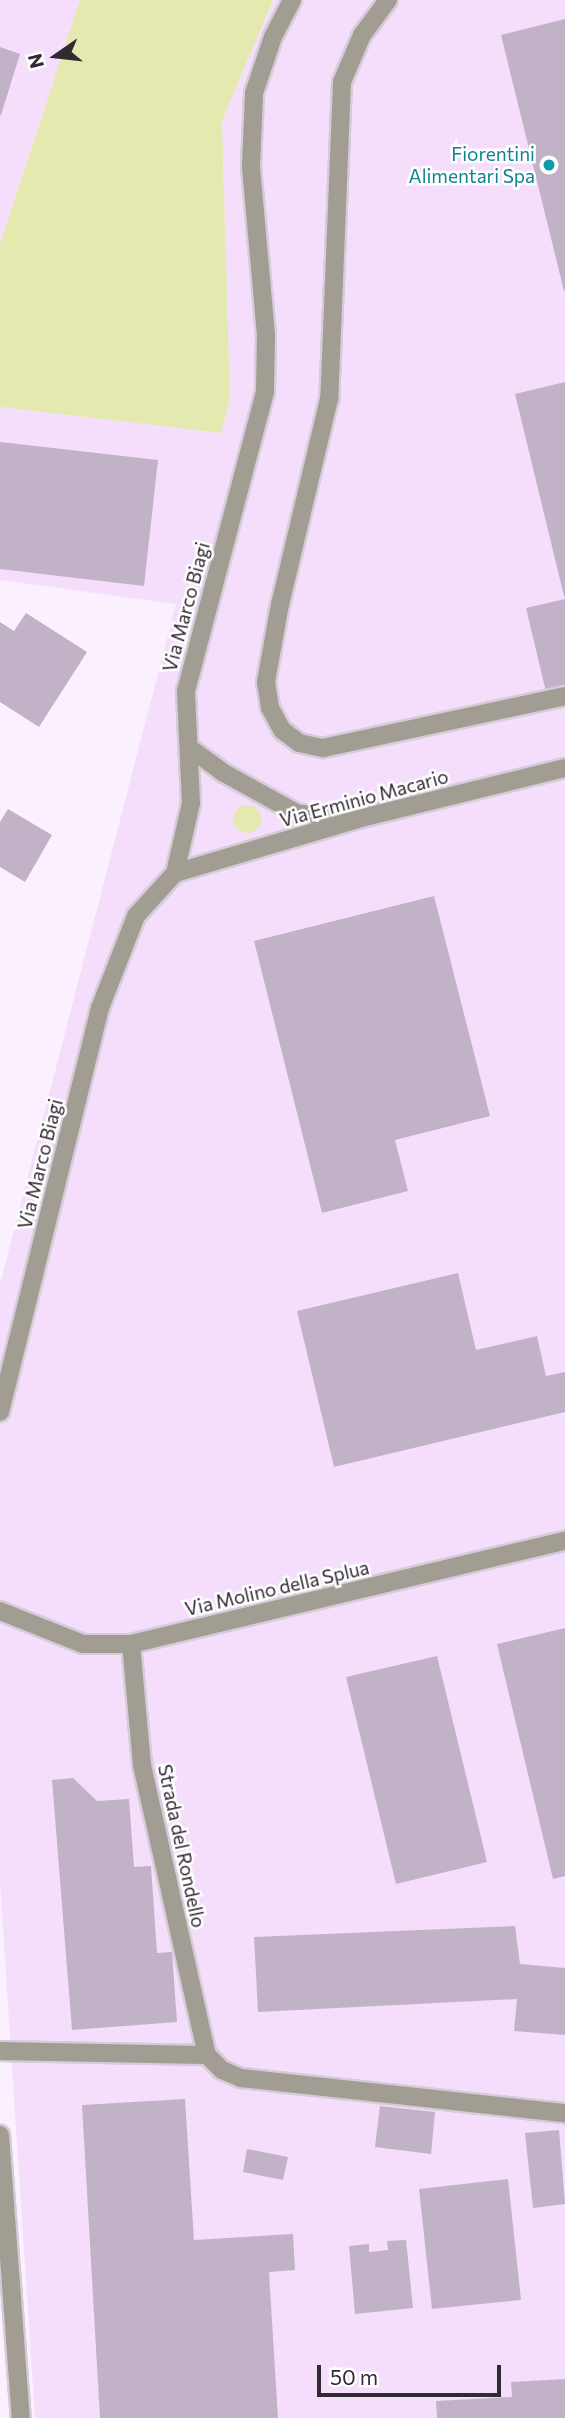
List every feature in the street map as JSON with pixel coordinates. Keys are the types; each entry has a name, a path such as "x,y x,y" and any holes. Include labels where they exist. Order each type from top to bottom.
{"street":[{"name":"Via Marco Biagi","path":"0,1412 100,1007 136,916 175,873 191,803 191,749 186,691 265,391 266,335 250,132 254,93 273,37 292,0"},
{"path":"388,0 362,35 342,82 328,399 280,604 266,682 270,708 282,730 299,743 323,748 565,696"},
{"path":"191,749 224,773 299,814 369,816"},
{"name":"Via Erminio Macario","path":"175,873 369,816 565,768"},
{"name":"Via Molino della Splua","path":"0,1611 83,1644 131,1643 565,1541"},
{"name":"Strada del Rondello","path":"131,1643 142,1765 206,2055"},
{"path":"0,2051 206,2055 222,2070 241,2078 565,2113"},
{"path":"0,2135 21,2418"}],"shaded area":[{"path":"0,0 80,0 0,244"},
{"path":"273,0 565,0 565,2418 35,2418 0,1882 0,1284 176,604 0,580 0,407 221,433 230,399 222,121"}],"green space":[{"path":"80,0 273,0 222,121 230,399 221,433 0,407 0,244"},
{"path":"247,805 257,809 261,819 257,829 247,833 237,829 233,819 237,809"}],"building":[{"name":"Fiorentini Alimentari Spa","path":"565,19 565,291 564,291 501,35"},
{"path":"0,47 20,54 1,115 0,115"},
{"path":"565,382 565,596 564,596 515,394"},
{"path":"0,442 158,460 144,586 0,569"},
{"path":"565,599 565,687 546,692 526,608"},
{"path":"26,613 87,652 39,727 0,702 0,622 14,631"},
{"path":"8,809 52,835 25,882 0,867 0,822"},
{"path":"434,896 490,1116 395,1140 408,1191 322,1213 254,941"},
{"path":"458,1273 476,1350 537,1336 546,1376 565,1372 565,1412 334,1467 297,1311"},
{"path":"565,1628 565,1876 553,1879 497,1644"},
{"path":"437,1656 487,1862 396,1884 346,1677"},
{"path":"73,1778 97,1801 129,1799 134,1867 151,1866 157,1953 172,1952 177,2022 72,2030 52,1780"},
{"path":"515,1926 520,1964 565,1968 565,2035 514,2031 517,1999 258,2012 254,1937"},
{"path":"185,2099 194,2240 293,2234 295,2270 269,2272 278,2418 100,2418 82,2105"},
{"path":"380,2106 435,2112 431,2154 375,2147"},
{"path":"559,2130 565,2204 533,2208 525,2133"},
{"path":"247,2149 288,2157 283,2180 243,2172"},
{"path":"508,2179 521,2300 432,2309 419,2189"},
{"path":"406,2240 413,2308 355,2314 349,2246 369,2244 369,2252 388,2250 387,2241"},
{"path":"565,2379 565,2418 437,2418 436,2401 512,2397 511,2382"}],"place":[{"name":"Fiorentini Alimentari Spa","path":"549,165"}]}
